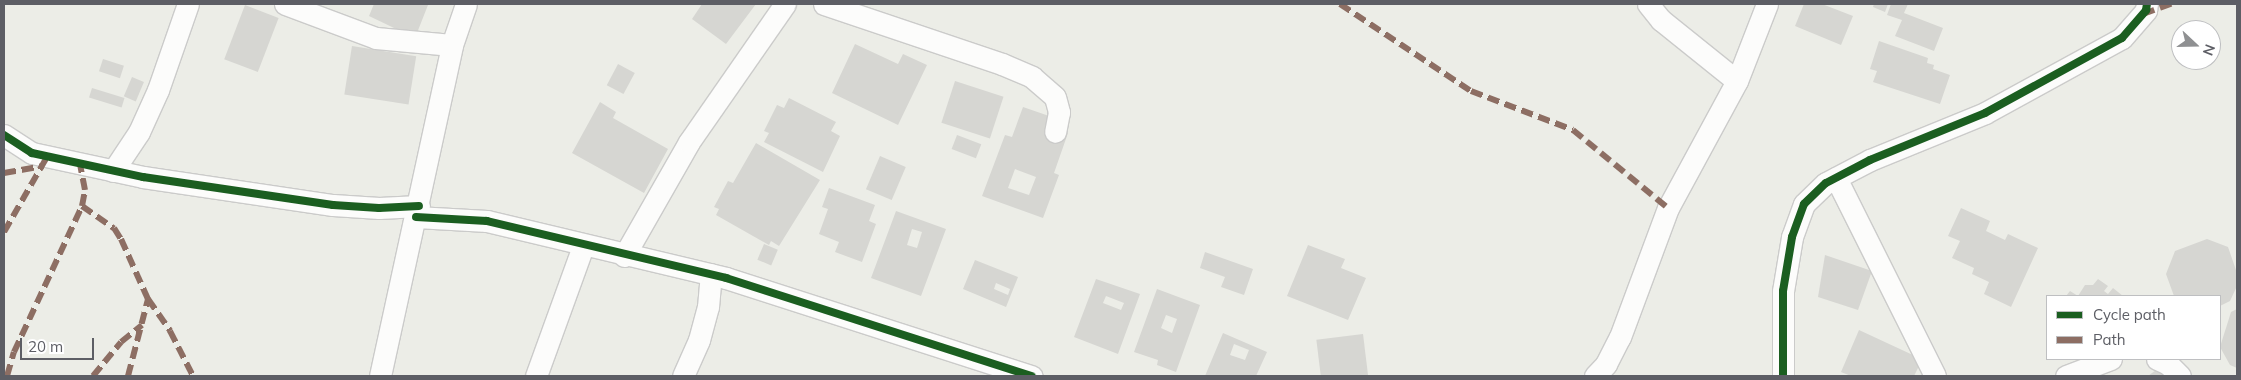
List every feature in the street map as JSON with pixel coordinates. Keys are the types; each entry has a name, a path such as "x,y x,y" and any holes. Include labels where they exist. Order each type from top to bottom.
{"street":[{"path":"113,171 139,132 158,90 188,4"},
{"path":"284,4 376,38 452,45"},
{"path":"380,376 452,45 466,4"},
{"path":"624,256 689,142 785,4"},
{"path":"824,4 994,61 1032,77 1055,97 1059,112 1054,132"},
{"path":"1648,4 1661,20 1737,81"},
{"path":"1595,376 1606,364 1632,310 1668,208 1737,81 1767,4"},
{"path":"1783,376 1783,291 1792,237 1804,204 1836,178 1870,160 1985,113 2122,38 2146,10 2147,4"},
{"path":"4,135 32,153 113,171 333,204 487,221 624,256 711,274 1032,376"},
{"path":"1836,178 1935,376"},
{"path":"536,376 583,246"},
{"path":"683,376 708,308 711,274"},
{"path":"2066,376 2108,360"},
{"path":"2159,360 2168,364 2180,376"}],"building":[{"path":"374,4 428,5 415,38 369,16"},
{"path":"702,4 756,4 726,44 692,19"},
{"path":"1804,4 1822,4 1853,16 1841,45 1795,26"},
{"path":"1874,4 1888,4 1885,12 1873,7"},
{"path":"1891,4 1908,4 1904,13 1943,28 1934,51 1895,36 1902,20 1887,15"},
{"path":"245,5 279,18 258,72 224,59"},
{"path":"1879,41 1928,58 1927,63 1934,65 1933,69 1950,75 1940,104 1873,82 1877,71 1870,69"},
{"path":"855,44 898,64 903,54 927,65 898,125 832,93"},
{"path":"352,46 416,56 409,105 344,94"},
{"path":"103,59 124,66 120,78 99,71"},
{"path":"618,64 635,73 624,94 607,85"},
{"path":"132,77 144,82 136,101 124,96"},
{"path":"955,81 1004,97 990,139 941,123"},
{"path":"92,88 125,98 122,108 89,98"},
{"path":"789,98 836,122 831,131 840,136 823,172 764,142 769,133 764,131 777,105 784,108"},
{"path":"600,102 616,112 613,118 668,149 644,193 572,153"},
{"path":"1023,107 1052,117 1049,126 1068,133 1054,173 1059,175 1043,218 982,196 1005,135 1012,137","holes":["1015,169 1036,177 1029,195 1008,188"]},
{"path":"957,135 981,144 976,158 952,149"},
{"path":"756,143 820,180 779,246 771,241 769,245 716,215 719,209 714,207 728,181 733,183"},
{"path":"880,156 906,167 892,200 866,189"},
{"path":"829,188 875,205 869,221 876,224 862,262 835,252 839,242 819,234 828,209 822,207"},
{"path":"1961,208 1990,221 1986,231 2005,240 2008,234 2038,248 2011,307 1984,294 1989,282 1972,274 1974,268 1952,258 1960,241 1948,236"},
{"path":"896,211 946,229 921,296 871,278","holes":["912,229 922,232 917,248 907,245"]},
{"path":"2207,239 2228,247 2237,273 2237,286 2230,301 2221,306 2221,295 2174,295 2166,274 2175,251"},
{"path":"764,244 778,250 771,266 757,260"},
{"path":"1308,245 1345,259 1341,268 1366,278 1348,320 1287,296"},
{"path":"1205,252 1253,269 1244,295 1221,287 1225,277 1200,268"},
{"path":"1825,255 1872,271 1858,310 1818,297"},
{"path":"975,260 1018,277 1006,307 963,289","holes":["996,283 1010,289 1008,295 994,289"]},
{"path":"1096,279 1140,294 1118,354 1074,337","holes":["1106,296 1124,303 1121,310 1103,303"]},
{"path":"2098,279 2108,286 2104,291 2108,294 2113,288 2122,295 2079,295 2085,285 2093,285"},
{"path":"1157,289 1200,305 1176,372 1157,365 1158,360 1134,352","holes":["1166,315 1177,319 1172,333 1161,328"]},
{"path":"2070,291 2076,295 2067,295"},
{"path":"2237,309 2237,368 2230,365 2221,349 2231,312"},
{"path":"1859,330 1915,356 1919,366 1914,376 1851,376 1841,372"},
{"path":"1223,333 1267,352 1256,376 1205,376","holes":["1234,344 1249,350 1245,360 1230,355"]},
{"path":"1363,334 1368,376 1321,376 1316,340"},
{"path":"2164,364 2174,376 2148,376"}],"marked path":[{"path":"1340,4 1471,91 1573,130 1668,208"},
{"path":"2143,14 2171,4"},
{"path":"4,232 47,157"},
{"path":"7,376 14,352 82,206 85,190 80,165"},
{"path":"4,173 43,166"},
{"path":"82,206 114,228 121,239 148,299 170,331 193,376"},
{"path":"128,376 148,299"},
{"path":"93,376 121,342 142,325"}],"cycle path":[{"path":"1783,376 1783,291 1792,237 1804,204 1826,183 1870,160 1985,113 2122,38 2146,10 2147,4"},
{"path":"4,135 32,153 143,177 333,205 379,208 419,206"},
{"path":"416,217 487,221 726,278 1032,376"}]}
